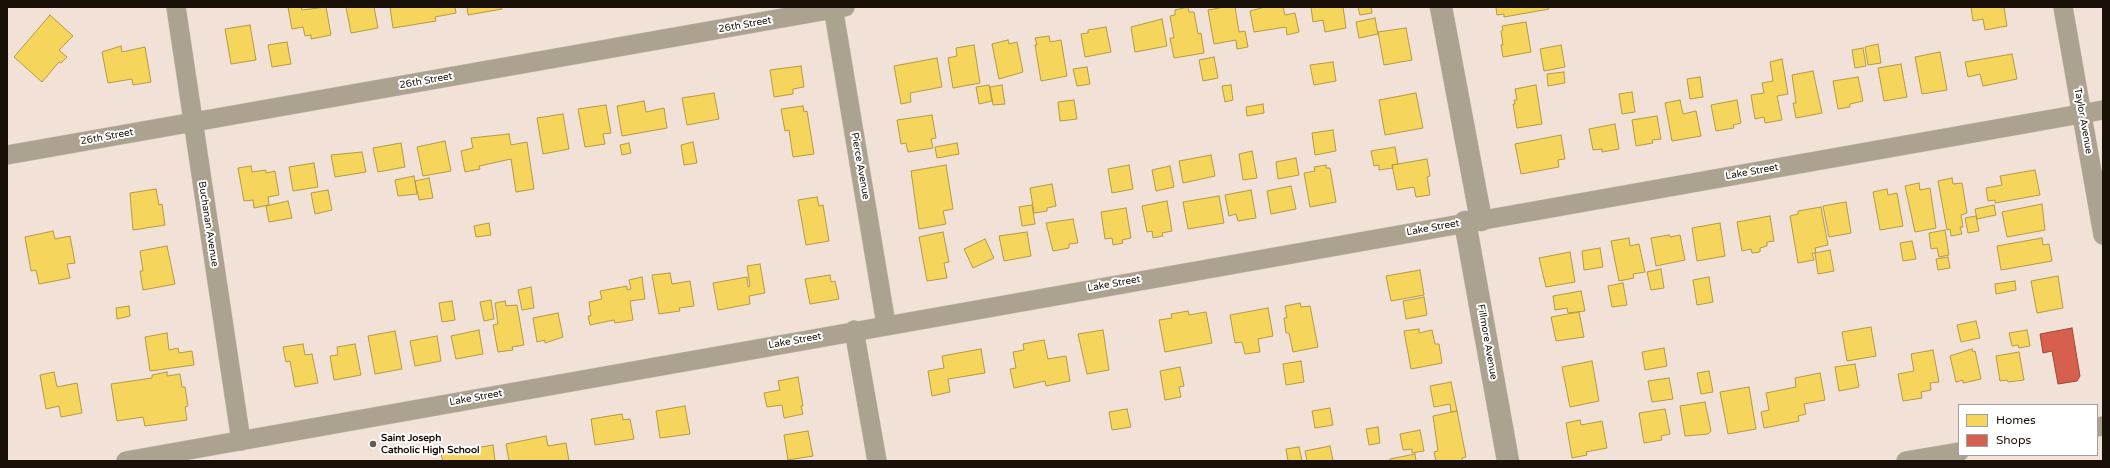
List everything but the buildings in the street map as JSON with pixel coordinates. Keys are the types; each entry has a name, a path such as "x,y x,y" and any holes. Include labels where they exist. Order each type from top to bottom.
{"street":[{"name":"Buchanan Avenue","path":"176,7 241,441"},
{"name":"Fillmore Avenue","path":"1441,7 1508,461"},
{"name":"Taylor Avenue","path":"2063,7 2103,235"},
{"name":"26th Street","path":"7,155 837,8"},
{"name":"Pierce Avenue","path":"837,8 886,324"},
{"name":"Lake Street","path":"126,461 886,324 2103,110"},
{"path":"854,330 877,461"},
{"path":"1906,461 1958,452"}],"place":[{"name":"Saint Joseph Catholic High School","path":"373,444"}]}
